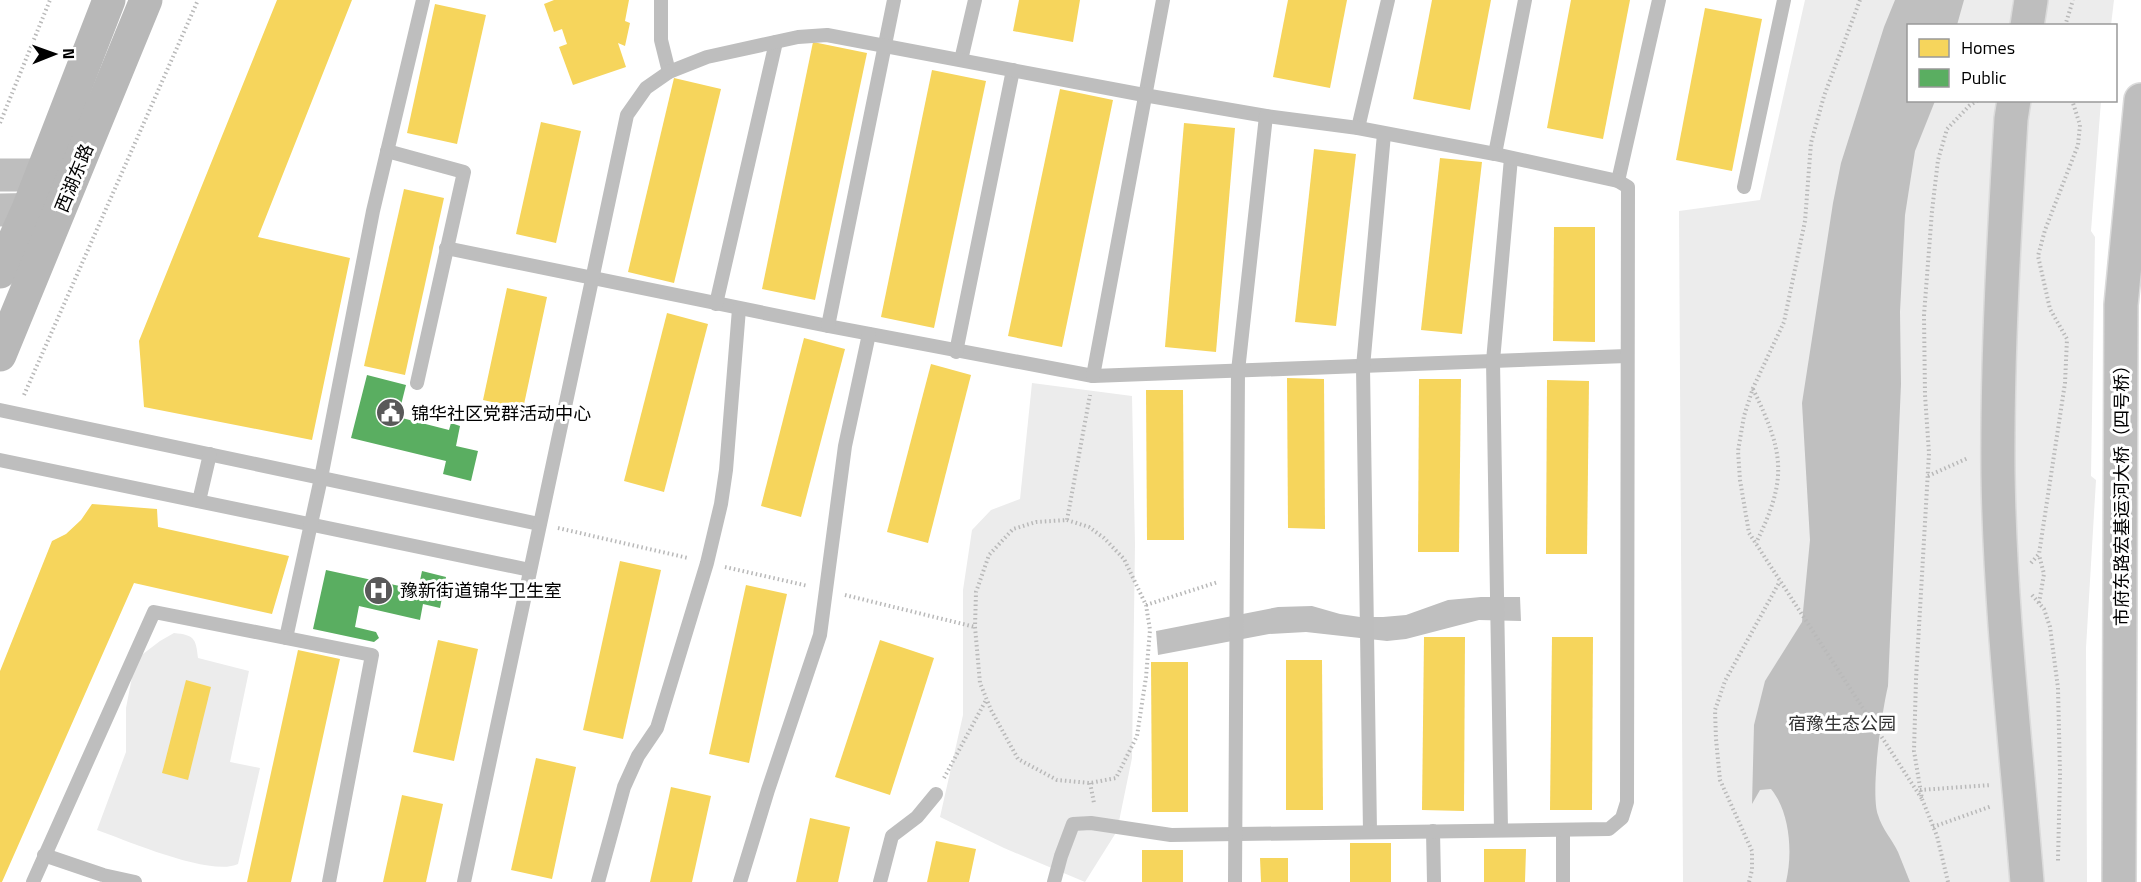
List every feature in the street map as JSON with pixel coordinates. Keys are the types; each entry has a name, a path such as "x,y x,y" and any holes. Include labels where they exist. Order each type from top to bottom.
{"main road":[{"name":"西湖东路","path":"0,272 14,210 41,175 109,0"},
{"name":"西湖东路","path":"0,355 146,0"},
{"path":"2027,24 2031,0"},
{"name":"市府东路宏基运河大桥（四号桥）","path":"2119,882 2121,305 2141,100"},
{"path":"2014,102 2001,295 1998,475 2004,615 2027,882"},
{"path":"0,175 75,175"},
{"path":"14,210 61,209"}],"lane":[{"path":"286,638 321,478 373,211 423,0"},
{"path":"661,0 661,40 669,72"},
{"path":"828,326 894,0"},
{"path":"962,60 975,0"},
{"path":"1093,376 1163,0"},
{"path":"1358,128 1388,0"},
{"path":"1495,154 1525,0"},
{"path":"1618,181 1659,0"},
{"path":"1744,187 1783,0"},
{"path":"464,882 627,115 646,88 669,72 707,57 811,34 827,35 1144,95 1266,116 1358,128 1495,154 1618,181 1628,187 1627,802 1622,818 1609,829 1171,835 1091,823 1073,824 1054,882"},
{"path":"716,304 776,42"},
{"path":"956,351 1013,70"},
{"path":"1235,882 1238,371 1266,116"},
{"path":"1370,832 1363,367 1384,134"},
{"path":"387,151 464,172 417,383"},
{"path":"1501,830 1493,361 1511,158"},
{"path":"446,248 739,309 1093,376 1628,356"},
{"path":"598,882 624,787 638,756 657,728 707,563 721,504 726,470 739,309"},
{"path":"740,882 820,635 845,446 869,334"},
{"path":"0,410 539,524"},
{"path":"199,501 210,454"},
{"path":"0,460 530,570"},
{"path":"33,882 154,612 372,654 329,882"},
{"path":"880,882 892,836 916,817 936,794"},
{"path":"1563,830 1563,882"},
{"path":"1433,831 1434,882"},
{"path":"44,855 103,875 135,882"}],"path":[{"path":"0,123 50,0"},
{"path":"16,413 198,0"},
{"path":"1860,0 1824,96 1811,143 1805,221 1784,322 1753,388 1744,416 1738,451 1740,480 1749,533 1922,799"},
{"path":"2066,24 2073,0"},
{"path":"1948,882 1933,827 1922,799 1914,751 1929,453 1924,315 1938,160 1947,129 1975,102"},
{"path":"2039,603 2044,574 2039,554 2065,383 2067,339 2050,309 2037,256 2078,145 2080,125 2073,102"},
{"path":"1067,520 1093,376"},
{"path":"1753,388 1770,424 1779,460 1777,489 1756,543"},
{"path":"1928,476 1976,454"},
{"path":"1067,520 1089,527 1104,538 1124,559 1146,604 1150,630 1146,677 1137,735 1116,778 1090,783 1057,780 1018,759 980,683 975,627 976,592 989,555 1013,529 1036,522 1067,520"},
{"path":"539,524 975,627"},
{"path":"2028,567 2039,554"},
{"path":"1146,604 1236,576"},
{"path":"1749,882 1752,870 1752,851 1720,780 1715,710 1725,681 1780,581"},
{"path":"2029,592 2044,609 2050,627 2058,688 2060,775 2057,863"},
{"path":"936,794 987,699"},
{"path":"1920,789 1999,784"},
{"path":"1933,827 2001,802"}],"green space":[{"name":"宿豫生态公园","path":"1805,0 2013,0 2010,24 1907,24 1907,102 2002,102 2019,882 1683,882 1679,211 1760,200"},
{"path":"2043,0 2114,0 2111,24 2038,24"},
{"path":"2028,102 2101,102 2091,231 2095,237 2091,476 2096,480 2086,648 2087,882 2041,882 2014,590 2011,452 2021,167"},
{"path":"1032,383 1132,396 1135,544 1132,758 1117,831 1085,882 1004,848 940,817 963,715 963,590 972,530 991,510 1020,499"},
{"path":"174,633 193,639 198,658 249,671 230,762 260,768 238,864 225,867 190,862 97,830 126,752 126,708 132,677 139,657"}],"shaded area":[{"path":"1895,0 1964,0 1957,24 1907,24 1907,102 1935,102 1915,151 1905,215 1900,312 1901,384 1888,686 1880,732 1875,789 1878,815 1898,852 1910,882 1786,882 1789,846 1782,809 1771,789 1760,790 1752,804 1754,725 1765,681 1802,622 1810,540 1802,403 1841,163 1884,27"},
{"path":"1520,597 1521,621 1479,620 1406,639 1387,641 1306,632 1269,634 1158,655 1156,631 1278,607 1312,606 1340,614 1383,617 1406,615 1448,600"}],"building: Homes":[{"path":"277,0 352,0 258,237 350,258 312,440 144,407 139,341"},
{"path":"554,0 629,0 625,21 630,23 625,46 618,43 626,67 573,85 559,47 567,44 562,29 554,32 544,4"},
{"path":"1019,0 1080,0 1073,42 1013,31"},
{"path":"1288,0 1347,0 1330,88 1273,77"},
{"path":"1432,0 1491,0 1470,110 1413,99"},
{"path":"1571,0 1630,0 1603,139 1547,128"},
{"path":"435,4 486,15 457,144 407,133"},
{"path":"1705,8 1762,19 1732,171 1676,160"},
{"path":"813,42 867,53 815,300 762,289"},
{"path":"932,70 986,81 934,328 881,317"},
{"path":"674,78 721,89 674,283 628,272"},
{"path":"1060,89 1113,100 1062,347 1008,336"},
{"path":"541,122 581,131 556,243 516,234"},
{"path":"1184,123 1235,128 1216,352 1165,347"},
{"path":"1314,149 1356,154 1336,326 1295,322"},
{"path":"1440,158 1482,162 1462,334 1421,330"},
{"path":"404,189 444,198 405,375 364,366"},
{"path":"1554,227 1595,227 1595,342 1553,341"},
{"path":"507,288 547,297 523,409 483,400"},
{"path":"667,313 708,324 664,492 624,481"},
{"path":"804,338 845,349 801,517 761,506"},
{"path":"931,364 971,375 928,543 887,532"},
{"path":"1287,378 1324,379 1325,529 1288,528"},
{"path":"1419,379 1461,379 1459,552 1418,552"},
{"path":"1547,380 1589,381 1587,554 1546,554"},
{"path":"1146,390 1183,390 1184,540 1147,540"},
{"path":"92,504 157,509 158,527 289,556 272,614 134,583 2,882 0,882 0,671 52,541 66,534 81,520"},
{"path":"620,561 661,570 623,739 583,730"},
{"path":"746,585 787,594 749,763 709,754"},
{"path":"1424,637 1465,637 1464,811 1422,810"},
{"path":"1552,637 1593,637 1592,810 1550,810"},
{"path":"438,640 478,649 454,761 413,752"},
{"path":"880,640 934,658 890,795 835,777"},
{"path":"298,650 340,659 291,882 247,882"},
{"path":"1286,660 1322,660 1323,810 1286,810"},
{"path":"1151,662 1188,662 1188,812 1152,812"},
{"path":"186,680 211,687 188,780 162,773"},
{"path":"536,758 576,767 552,879 511,870"},
{"path":"671,787 711,796 692,882 650,882"},
{"path":"402,795 443,804 426,882 383,882"},
{"path":"810,818 850,827 838,882 796,882"},
{"path":"936,841 976,849 969,882 927,882"},
{"path":"1350,843 1391,843 1391,882 1350,882"},
{"path":"1484,849 1526,849 1525,882 1484,882"},
{"path":"1142,850 1183,850 1183,882 1142,882"},
{"path":"1260,858 1288,858 1288,882 1261,882"}],"building: Public":[{"path":"367,375 406,385 398,417 449,430 451,423 460,426 456,446 478,451 471,481 443,474 446,461 351,438"},
{"path":"326,570 418,590 422,571 446,577 440,608 423,604 420,620 359,606 355,627 376,632 379,638 374,642 313,629"}],"place":[{"name":"锦华社区党群活动中心","path":"390,413"},
{"name":"豫新街道锦华卫生室","path":"379,590"}]}
